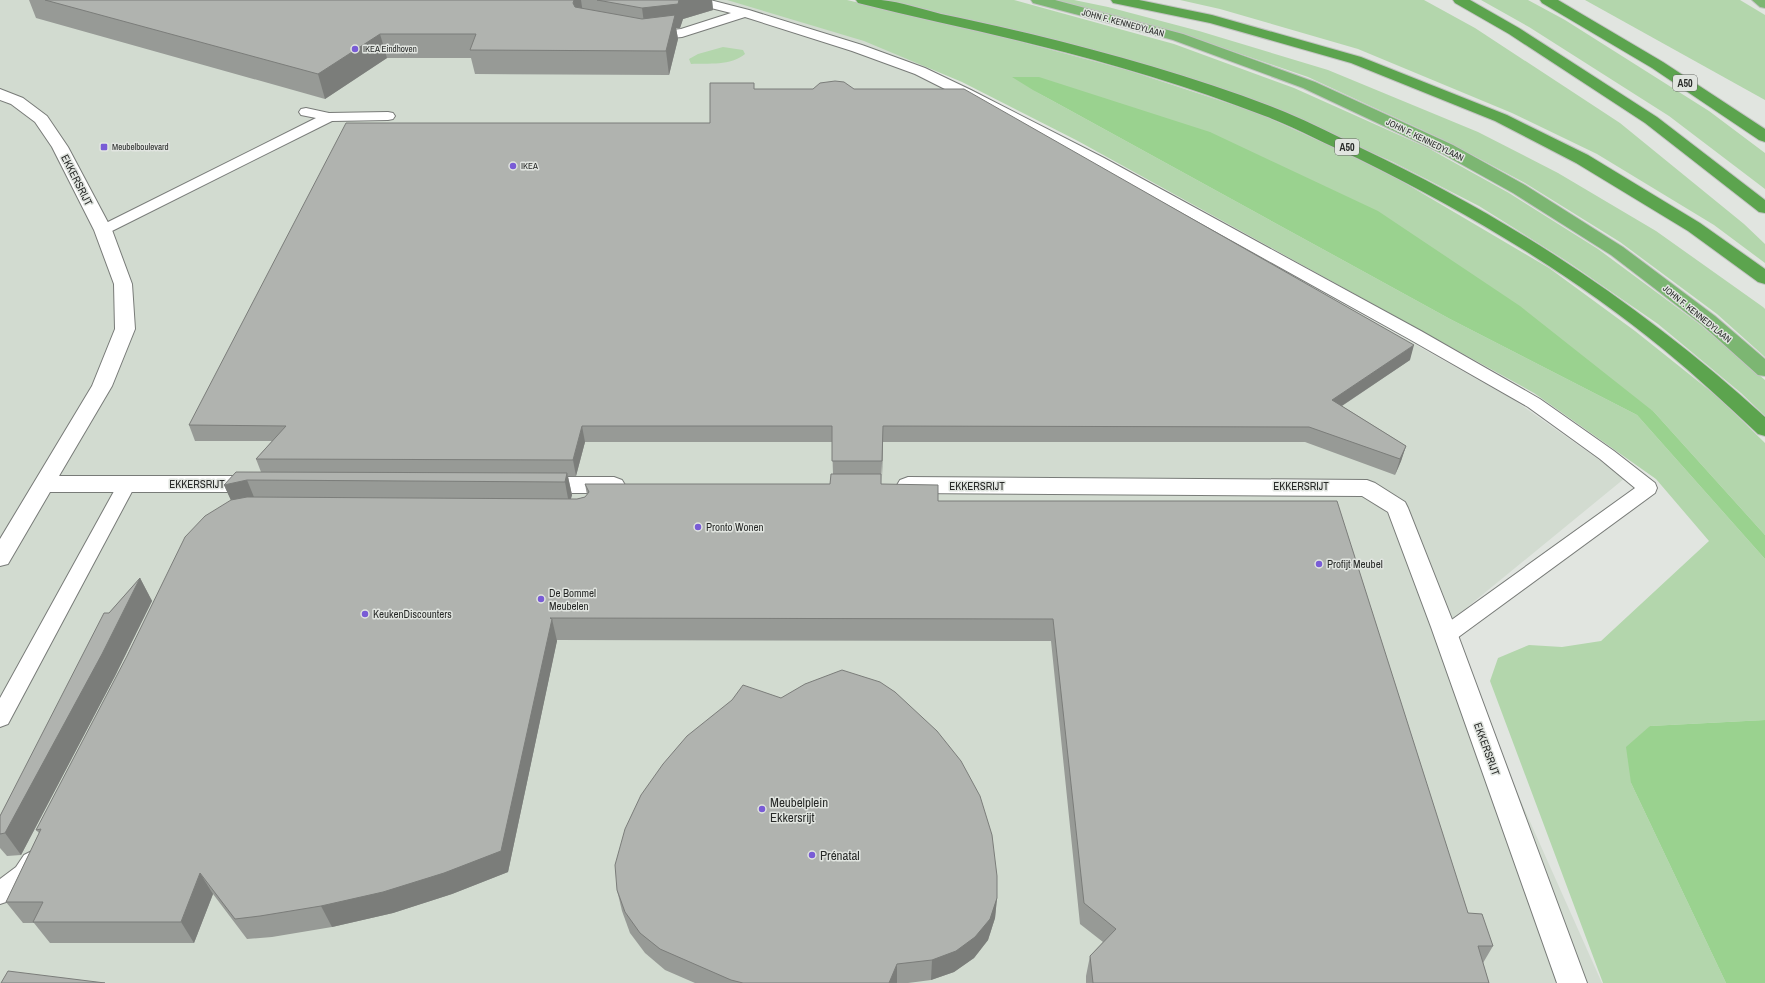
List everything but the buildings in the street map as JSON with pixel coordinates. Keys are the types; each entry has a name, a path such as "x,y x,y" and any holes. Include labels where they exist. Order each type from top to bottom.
{"highway":[{"name":"A50","path":"863,0 1008,33 1141,68 1272,113 1387,165 1472,210 1560,265 1646,327 1730,395 1765,429"},
{"name":"JOHN F. KENNEDYLAAN","path":"1038,0 1178,37 1309,85 1447,149 1519,189 1617,252 1708,320 1765,370"},
{"path":"1118,0 1212,19 1356,60 1500,118 1582,159 1688,223 1765,278"},
{"path":"1460,0 1514,31 1651,120 1765,208"},
{"name":"A50","path":"1547,0 1604,31 1686,83 1765,136"},
{"path":"1759,0 1765,4"}],"street":[{"name":"EKKERSRIJT","path":"0,94 17,101 42,119 60,146 102,230 123,284 125,329 102,386 0,558"},
{"name":"EKKERSRIJT","path":"45,484 275,484"},
{"path":"522,484 633,485"},
{"name":"EKKERSRIJT","path":"887,485 1367,488 1397,508 1446,635 1572,983"}],"lane":[{"path":"703,2 746,13 857,48 920,71 1098,161 1415,335 1534,403 1607,455 1648,488 1446,635"},
{"path":"637,36 645,37 682,33 746,13"},
{"path":"306,112 329,117 388,116"},
{"path":"102,230 329,117"},
{"path":"0,718 127,484"},
{"path":"0,893 25,875 40,847"}],"shaded area":[{"path":"0,0 813,0 1042,135 1514,400 1625,478 1443,627 1602,983 0,983"},
{"path":"727,0 847,0 1003,37 1127,70 1258,113 1381,169 1549,268 1635,331 1719,398 1765,443 1765,535 1654,412 1033,90 1450,319 1637,415 1765,559 1765,720 1650,726 1631,783 1726,983 1603,983 1490,681 1498,658 1529,645 1562,647 1601,641 1709,541 1656,479 1534,393 1078,141 962,82 864,41"},
{"path":"882,0 1014,0 1174,44 1294,88 1428,148 1509,193 1598,249 1698,323 1765,380 1765,416 1741,393 1658,324 1568,262 1479,206 1393,162 1269,107 947,15"},
{"path":"1051,0 1074,0 1108,7 1199,31 1328,70 1478,132 1558,173 1656,231 1763,307 1765,309 1765,357 1717,314 1620,242 1525,183 1446,141 1308,77 1182,34"},
{"path":"1180,0 1424,0 1475,28 1620,123 1744,224 1765,244 1765,263 1714,225 1597,154 1512,113 1358,49 1220,9"},
{"path":"1481,0 1528,0 1565,20 1709,111 1765,153 1765,189 1669,116 1529,27"},
{"path":"1585,0 1740,0 1765,15 1765,100"},
{"path":"723,47 743,50 745,54 739,58 726,62 691,64 689,59 698,54"},
{"path":"1012,77 1039,77 1210,132 1378,211 1520,306 1654,412 1765,535 1765,559 1637,415 1450,319 1033,90"},
{"path":"1765,720 1765,983 1726,983 1631,783 1626,747 1650,726"}],"place":[{"name":"IKEA Eindhoven","path":"355,49"},
{"name":"Meubelboulevard","path":"104,147"},
{"name":"IKEA","path":"513,166"},
{"name":"Pronto Wonen","path":"698,527"},
{"name":"Profijt Meubel","path":"1319,564"},
{"name":"De Bommel Meubelen","path":"541,599"},
{"name":"KeukenDiscounters","path":"365,614"},
{"name":"Meubelplein Ekkersrijt","path":"762,809"},
{"name":"Prénatal","path":"812,855"}]}
